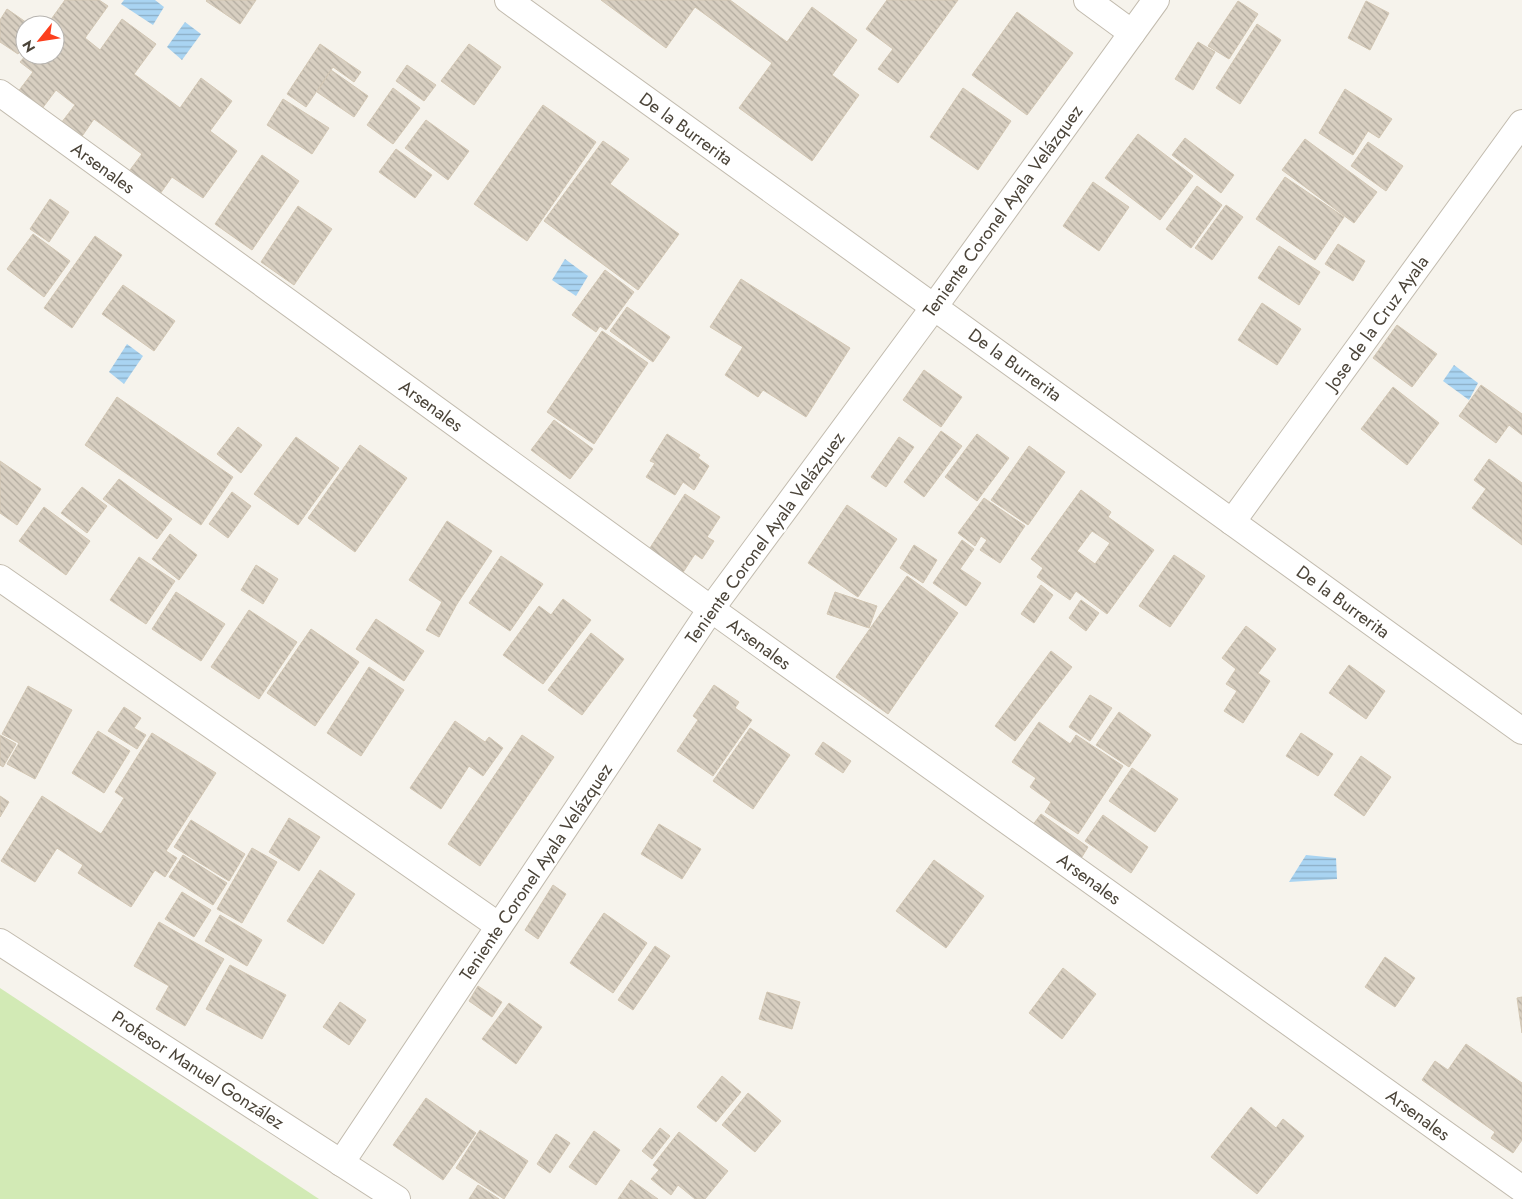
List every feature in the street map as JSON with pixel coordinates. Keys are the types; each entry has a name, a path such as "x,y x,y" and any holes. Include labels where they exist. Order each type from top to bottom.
{"street":[{"name":"De la Burrerita","path":"508,0 1232,522 1520,726"},
{"path":"1086,0 1132,33"},
{"name":"Teniente Coronel Ayala Velázquez","path":"341,1163 711,609 934,307 1156,0"},
{"name":"Arsenales","path":"0,93 711,609 1522,1189"},
{"name":"Jose de la Cruz Ayala","path":"1232,522 1522,124"},
{"path":"0,578 499,926"},
{"name":"Profesor Manuel González","path":"0,942 397,1199"}],"green space":[{"path":"0,988 319,1199 0,1199"}],"water":[{"path":"124,0 155,0 164,7 153,25 121,4"},
{"path":"185,22 201,34 182,60 167,47"},
{"path":"565,259 588,276 576,296 552,280"},
{"path":"127,344 143,356 124,384 109,372"},
{"path":"1454,365 1478,383 1469,400 1443,381"},
{"path":"1306,855 1336,858 1337,879 1289,882"}],"building":[{"path":"65,0 99,0 108,6 85,38 100,50 122,19 156,44 134,74 180,108 201,78 232,101 210,131 237,151 203,198 172,177 155,201 124,178 142,154 94,119 78,142 58,127 75,105 56,90 38,114 14,97 33,72 24,65 65,65 65,15 54,15"},
{"path":"207,0 256,0 240,24"},
{"path":"601,0 730,0 787,42 812,7 857,40 832,75 859,95 812,161 739,108 772,63 695,7 666,48"},
{"path":"887,0 958,0 898,83 878,69 893,49 866,29"},
{"path":"1238,1 1258,14 1229,59 1208,46"},
{"path":"1366,1 1389,13 1370,50 1348,38"},
{"path":"7,9 16,15 15,52 0,42 0,20"},
{"path":"1017,12 1073,53 1027,115 972,75"},
{"path":"1257,24 1281,40 1240,104 1216,88"},
{"path":"1198,42 1215,52 1193,90 1175,79"},
{"path":"320,44 361,72 354,82 333,67 306,107 287,94"},
{"path":"469,44 501,67 474,105 441,81"},
{"path":"407,65 436,85 424,101 396,81"},
{"path":"331,70 368,96 354,117 317,92"},
{"path":"393,88 420,108 393,144 367,125"},
{"path":"963,88 1011,121 978,170 930,137"},
{"path":"1345,89 1392,119 1379,138 1368,131 1353,155 1319,133"},
{"path":"283,99 329,128 312,154 267,125"},
{"path":"543,105 596,142 527,241 474,204"},
{"path":"426,120 469,151 448,180 405,148"},
{"path":"1138,134 1193,176 1160,220 1105,178"},
{"path":"1185,138 1234,175 1221,193 1172,155"},
{"path":"1305,139 1377,192 1354,223 1282,170"},
{"path":"603,141 629,159 610,184 679,234 638,290 544,221"},
{"path":"1368,142 1403,166 1386,191 1351,166"},
{"path":"396,149 432,175 415,198 379,172"},
{"path":"262,155 299,181 252,250 215,224"},
{"path":"1285,177 1344,217 1315,260 1256,219"},
{"path":"1093,182 1129,207 1099,251 1063,226"},
{"path":"1197,186 1222,205 1191,248 1166,229"},
{"path":"50,199 69,212 49,242 30,229"},
{"path":"1226,205 1243,217 1212,260 1195,248"},
{"path":"298,206 332,229 294,285 261,262"},
{"path":"33,234 70,261 44,297 7,269"},
{"path":"95,236 122,255 72,328 44,308"},
{"path":"1338,244 1365,261 1353,281 1325,264"},
{"path":"1279,246 1320,272 1299,305 1258,278"},
{"path":"605,270 634,292 606,330 600,326 596,332 572,315"},
{"path":"741,279 850,348 806,417 763,390 758,397 725,375 743,347 710,327"},
{"path":"123,285 175,321 154,351 102,314"},
{"path":"1262,303 1301,329 1277,365 1238,340"},
{"path":"627,307 670,337 653,362 610,331"},
{"path":"1397,325 1437,354 1412,387 1373,358"},
{"path":"602,331 648,363 594,444 547,412"},
{"path":"924,370 962,397 941,427 903,400"},
{"path":"1481,385 1522,414 1522,435 1509,425 1496,443 1459,416"},
{"path":"1393,387 1439,423 1407,465 1361,429"},
{"path":"117,397 233,477 201,525 85,445"},
{"path":"554,420 593,449 570,479 531,450"},
{"path":"238,427 262,445 241,473 217,454"},
{"path":"941,431 962,446 924,497 904,482"},
{"path":"667,434 700,455 698,458 709,466 694,490 683,482 675,495 646,477 655,463 650,461"},
{"path":"977,434 1009,458 977,501 945,477"},
{"path":"296,437 339,468 298,525 254,494"},
{"path":"899,437 914,447 886,487 871,477"},
{"path":"360,445 407,478 355,552 308,518"},
{"path":"1029,446 1065,472 1028,525 991,500"},
{"path":"1489,459 1522,483 1522,545 1472,508 1486,489 1474,480"},
{"path":"0,461 41,489 17,525 0,513"},
{"path":"119,479 172,519 157,539 103,499"},
{"path":"82,487 107,506 87,533 61,513"},
{"path":"1081,490 1111,512 1108,517 1154,550 1107,614 1076,591 1070,600 1037,577 1043,568 1031,559","holes":["1092,531 1110,543 1095,564 1077,551"]},
{"path":"232,492 251,506 228,538 209,524"},
{"path":"685,494 720,517 707,537 714,541 702,559 695,554 682,574 648,551"},
{"path":"984,498 1025,526 1000,563 980,550 987,540 981,536 975,546 958,533"},
{"path":"847,505 897,539 858,597 808,563"},
{"path":"44,507 90,541 66,575 19,541"},
{"path":"447,521 492,551 457,604 439,637 426,630 442,602 409,580"},
{"path":"170,534 197,555 179,580 152,559"},
{"path":"962,540 974,549 960,569 981,583 966,606 933,583"},
{"path":"914,545 937,560 923,583 900,568"},
{"path":"1174,555 1205,576 1170,627 1139,606"},
{"path":"501,556 543,584 510,631 469,603"},
{"path":"139,557 175,581 146,624 110,600"},
{"path":"256,565 278,579 263,604 241,590"},
{"path":"907,576 958,613 888,714 836,677"},
{"path":"1041,585 1053,595 1034,623 1021,614"},
{"path":"176,592 225,624 201,661 152,629"},
{"path":"835,592 877,606 869,628 827,614"},
{"path":"563,599 591,620 543,684 503,655 539,606 551,615"},
{"path":"1081,600 1099,613 1086,631 1069,618"},
{"path":"249,610 297,642 259,699 211,667"},
{"path":"376,619 424,651 404,681 356,649"},
{"path":"1246,626 1276,649 1258,673 1270,681 1243,723 1224,711 1237,691 1226,684 1236,669 1222,658"},
{"path":"311,629 359,662 315,726 267,693"},
{"path":"591,633 624,659 582,715 548,690"},
{"path":"1051,651 1072,667 1015,741 995,726"},
{"path":"1349,665 1385,691 1366,719 1329,693"},
{"path":"369,667 404,690 361,756 327,733"},
{"path":"714,685 739,702 735,708 752,720 713,776 677,751 698,720 693,716"},
{"path":"28,686 72,710 35,779 7,764 19,743 2,734"},
{"path":"1090,695 1112,708 1090,741 1069,727"},
{"path":"124,707 141,718 134,728 146,735 137,749 108,731"},
{"path":"1119,712 1151,735 1129,767 1096,745"},
{"path":"455,721 485,742 489,737 503,748 483,776 469,766 441,809 410,788"},
{"path":"1039,722 1070,744 1076,735 1123,766 1078,834 1045,812 1051,802 1030,787 1036,778 1012,762"},
{"path":"750,728 790,755 753,809 713,781"},
{"path":"98,731 130,751 104,793 72,773"},
{"path":"152,733 216,773 166,851 177,858 165,877 155,870 131,907 78,873 83,865 57,848 35,882 1,861 42,796 101,834 124,798 115,792"},
{"path":"1301,733 1333,754 1318,776 1286,756"},
{"path":"0,735 16,744 3,767 0,765"},
{"path":"522,735 554,757 480,866 448,844"},
{"path":"823,742 851,761 843,773 815,754"},
{"path":"1361,756 1391,777 1364,816 1334,795"},
{"path":"1132,768 1178,799 1155,832 1109,801"},
{"path":"0,796 9,802 0,817"},
{"path":"1041,814 1088,847 1077,865 1029,830"},
{"path":"1103,815 1148,847 1131,873 1085,841"},
{"path":"289,818 320,837 299,871 269,852"},
{"path":"191,820 245,854 229,881 174,847"},
{"path":"659,824 701,849 682,879 641,854"},
{"path":"252,848 277,862 242,923 217,909"},
{"path":"183,855 227,883 213,905 169,877"},
{"path":"934,860 984,896 946,948 896,911"},
{"path":"320,870 355,894 323,944 287,921"},
{"path":"553,885 566,894 538,939 525,930"},
{"path":"182,892 211,910 194,937 165,919"},
{"path":"604,913 647,943 613,993 570,963"},
{"path":"220,915 262,940 247,966 205,941"},
{"path":"159,922 224,959 185,1026 156,1009 169,986 134,966"},
{"path":"655,946 670,956 633,1010 618,1000"},
{"path":"1385,957 1415,978 1395,1007 1365,987"},
{"path":"230,965 286,995 262,1039 206,1009"},
{"path":"1063,968 1096,994 1062,1039 1029,1013"},
{"path":"478,986 502,1002 492,1017 469,1001"},
{"path":"767,992 800,1002 792,1029 759,1019"},
{"path":"1522,997 1522,1033 1517,998"},
{"path":"340,1002 366,1020 349,1045 323,1027"},
{"path":"509,1003 542,1027 516,1064 482,1039"},
{"path":"1466,1044 1522,1083 1522,1140 1513,1153 1491,1138 1495,1132 1422,1080 1435,1061 1448,1070"},
{"path":"722,1076 741,1092 716,1122 697,1107"},
{"path":"748,1093 781,1121 755,1152 722,1125"},
{"path":"426,1098 476,1133 443,1180 393,1145"},
{"path":"1251,1107 1276,1128 1283,1119 1304,1136 1257,1194 1211,1157"},
{"path":"660,1128 670,1136 652,1159 642,1151"},
{"path":"480,1130 528,1161 504,1199 456,1168"},
{"path":"594,1131 620,1150 596,1185 569,1167"},
{"path":"679,1132 728,1171 705,1199 695,1199 678,1185 671,1195 651,1179 659,1170 653,1165"},
{"path":"556,1134 570,1143 550,1173 537,1164"},
{"path":"631,1180 658,1199 618,1199"},
{"path":"478,1185 499,1199 469,1199"}]}
